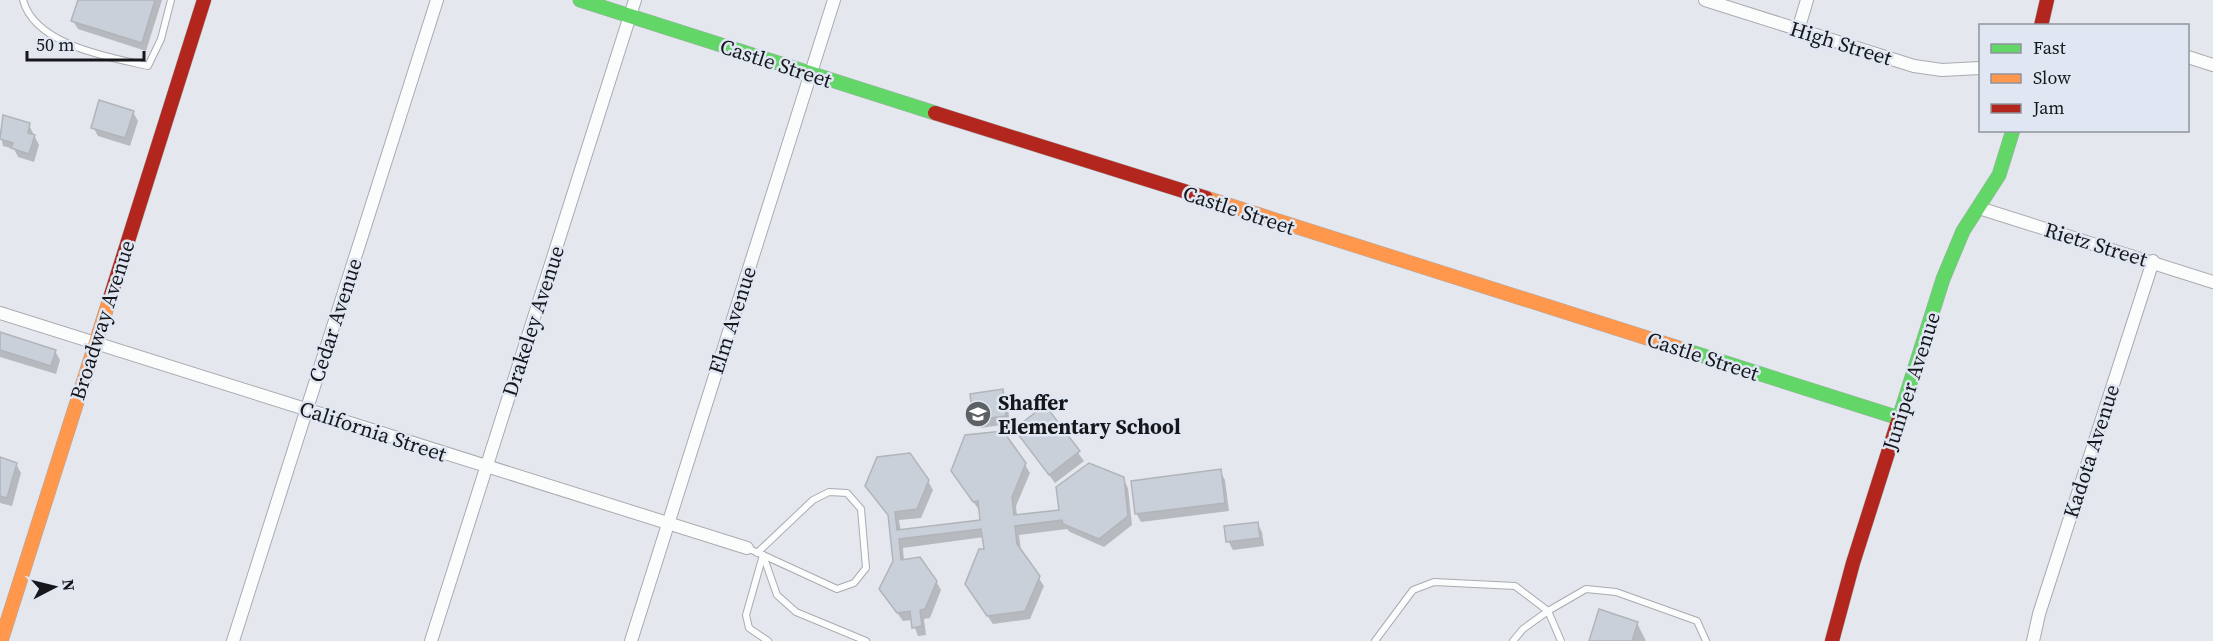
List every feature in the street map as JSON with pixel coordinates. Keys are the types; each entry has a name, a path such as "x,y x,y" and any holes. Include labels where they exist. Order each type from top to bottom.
{"street":[{"name":"Broadway Avenue","path":"1,641 204,0"},
{"name":"Cedar Avenue","path":"233,641 437,0"},
{"name":"Castle Street","path":"580,0 1899,418"},
{"name":"Drakeley Avenue","path":"431,641 634,0"},
{"name":"Elm Avenue","path":"631,641 834,0"},
{"name":"High Street","path":"1705,0 1914,66 1942,70 1979,68"},
{"path":"1798,30 1807,0"},
{"path":"2042,24 2047,0"},
{"path":"2189,58 2213,65"},
{"name":"Juniper Avenue","path":"1832,641 1943,279 1963,231 1999,175 2012,132"},
{"name":"Rietz Street","path":"1979,208 2213,282"},
{"name":"Kadota Avenue","path":"2033,641 2039,614 2152,261"},
{"name":"California Street","path":"0,313 756,552"}],"lane":[{"path":"23,0 26,13 48,36 148,66 160,39 171,0"},
{"path":"756,552 837,589 854,583 866,568 861,509 847,493 829,492 813,500 756,552 746,615 748,628 768,641"},
{"path":"756,552 777,595 796,612 866,641"},
{"path":"1375,641 1413,590 1434,582 1515,586 1548,611 1561,641"},
{"path":"1513,641 1523,629 1548,611 1586,589 1616,592 1698,621 1706,641"}],"building":[{"path":"78,0 155,0 142,43 71,21"},
{"path":"99,100 134,111 125,138 91,128"},
{"path":"3,115 30,123 28,133 35,135 29,154 11,148 13,143 0,139"},
{"path":"0,332 56,350 51,366 0,350"},
{"path":"1003,389 1006,416 973,420 970,394"},
{"path":"1045,405 1080,451 1049,475 1014,429"},
{"path":"1003,431 1026,463 1012,497 1014,515 1059,510 1056,487 1089,463 1124,477 1128,516 1099,539 1063,524 1062,520 1015,526 1017,544 1040,576 1025,611 987,616 965,584 979,549 984,549 981,529 899,539 901,560 920,557 937,581 925,609 920,610 922,626 912,628 910,611 897,613 879,589 893,561 888,515 865,486 877,457 910,453 929,480 917,509 895,512 897,530 980,520 978,501 973,502 951,471 965,435"},
{"path":"0,457 17,463 7,498 0,496"},
{"path":"1221,469 1225,503 1135,514 1131,481"},
{"path":"1258,522 1260,538 1226,542 1224,526"},
{"path":"1599,609 1638,622 1632,641 1589,641"}],"traffic: fast":[{"path":"580,0 935,113"},
{"path":"1899,418 1943,279 1963,231 1999,175 2012,132"},
{"path":"1688,351 1899,418"}],"traffic: slow":[{"path":"1206,198 1688,351"},
{"path":"1,641 110,298"}],"traffic: jam":[{"path":"110,298 204,0"},
{"path":"2041,24 2047,0"},
{"path":"935,113 1206,198"},
{"path":"1832,641 1853,563 1899,418"}],"place":[{"name":"Shaffer Elementary School","path":"978,414"}]}
